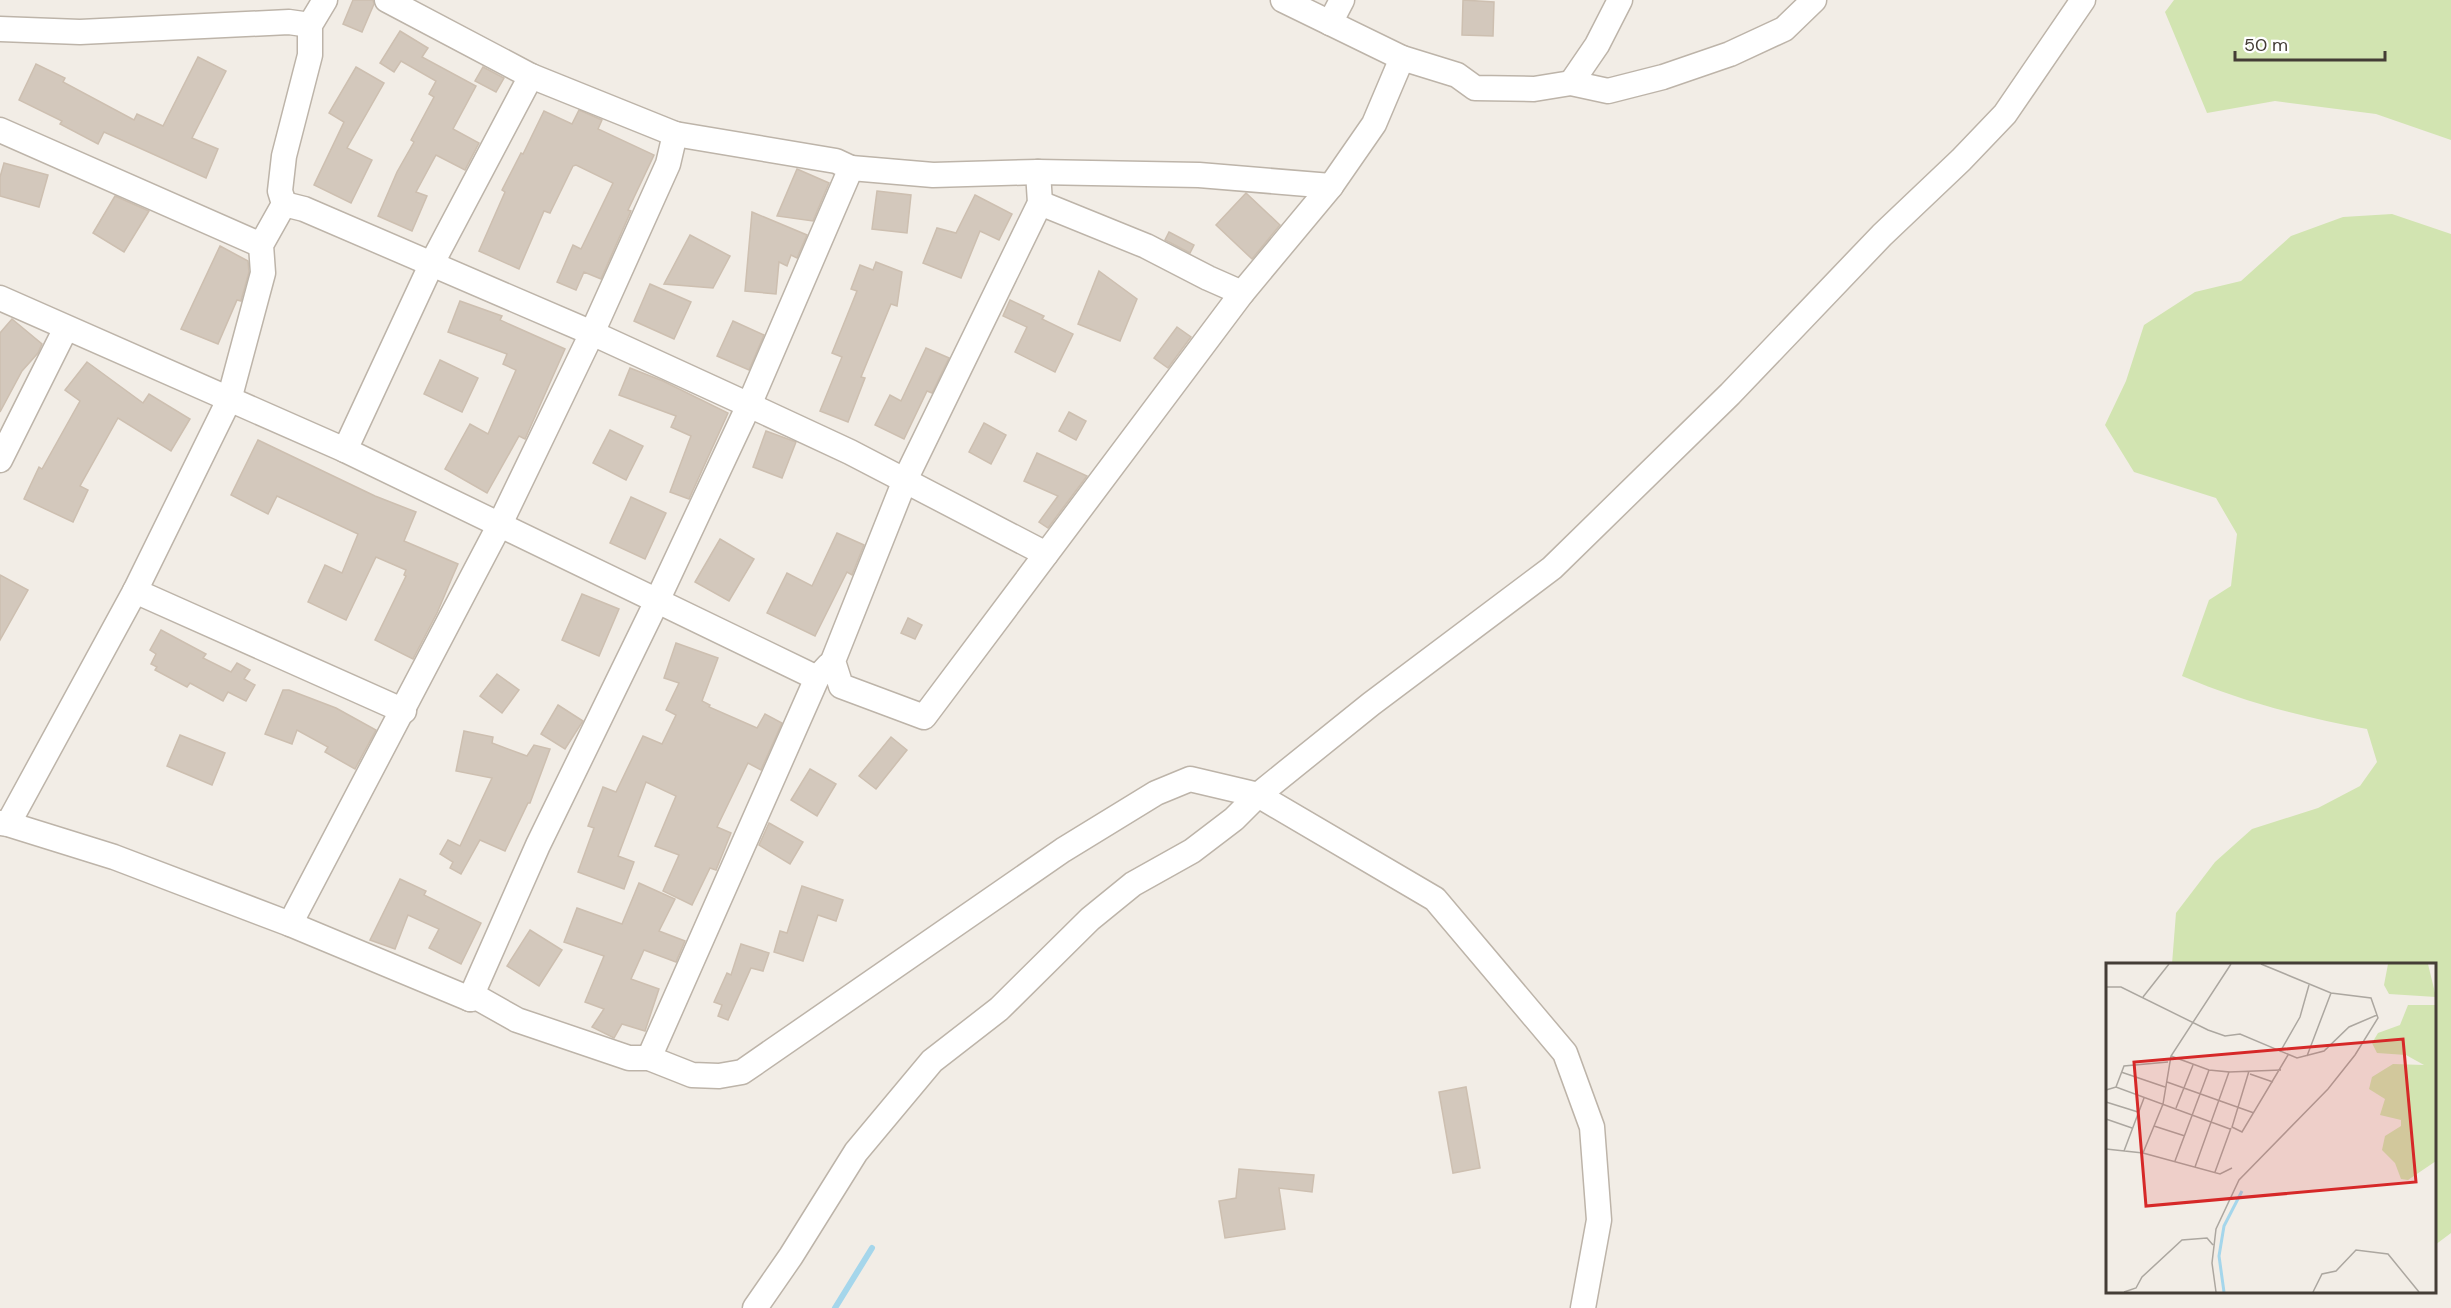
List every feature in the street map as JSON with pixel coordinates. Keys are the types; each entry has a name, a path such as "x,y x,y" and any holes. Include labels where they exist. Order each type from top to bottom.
{"street":[{"path":"325,0 310,25 310,55 284,156 280,191 284,204 261,245 263,273 229,400 135,591 4,824 114,857 291,924 470,999 478,998 517,1020 629,1058 649,1058 692,1075 719,1076 742,1072 1063,850 1156,793 1190,779 1258,795 1435,898 1565,1053 1592,1127 1599,1220 1583,1308"},
{"path":"387,0 531,76 675,134 836,161 852,168 933,175 1038,172 1200,175 1331,186"},
{"path":"1283,0 1402,58 1457,75 1475,88 1534,89 1570,83 1608,92 1663,77 1730,54 1785,29 1814,0"},
{"path":"1330,23 1342,0"},
{"path":"1570,83 1597,45 1620,0"},
{"path":"755,1308 791,1256 856,1152 932,1061 999,1009 1090,919 1133,884 1192,851 1234,819 1258,795 1371,704 1552,568 1730,394 1882,235 1961,160 2005,114 2083,0"},
{"path":"0,29 80,32 289,22 310,25"},
{"path":"0,297 345,450 657,601 825,670 841,686 924,717 1242,293 1331,186 1374,124 1402,58"},
{"path":"345,450 432,263 531,76"},
{"path":"0,130 261,245"},
{"path":"291,924 499,526 592,333 668,164 675,134"},
{"path":"470,999 538,845 749,405 852,168"},
{"path":"649,1058 825,670 905,480 1040,203 1038,172"},
{"path":"1040,203 1146,246 1242,293"},
{"path":"284,204 304,209 432,263 749,405 905,480 1046,554"},
{"path":"0,459 66,328"},
{"path":"135,591 404,711"}],"green space":[{"path":"2174,0 2451,0 2451,140 2376,114 2275,101 2207,113 2165,12"},
{"path":"2392,214 2451,234 2451,1233 2436,1244 2436,963 2172,963 2176,913 2215,862 2252,829 2318,808 2360,786 2377,762 2367,729 2273,708 2182,676 2209,600 2231,586 2237,534 2216,498 2134,472 2105,425 2126,381 2144,325 2195,292 2241,281 2291,236 2343,217"}],"building":[{"path":"353,0 373,0 374,4 362,32 343,24"},
{"path":"1463,0 1494,2 1493,36 1462,35"},
{"path":"400,31 428,48 422,57 476,86 453,129 479,143 465,170 436,155 416,192 427,196 412,231 378,216 397,172 414,142 411,140 434,97 429,94 436,81 401,61 394,72 380,63"},
{"path":"198,57 226,71 192,138 218,149 206,178 104,132 98,144 60,124 62,121 19,100 36,64 65,78 63,82 134,120 137,114 163,126"},
{"path":"356,67 384,83 347,148 372,160 351,203 314,185 344,122 329,113"},
{"path":"483,67 504,78 496,92 475,81"},
{"path":"579,110 602,120 598,129 654,155 628,210 631,211 601,279 584,272 576,290 557,282 573,245 581,249 613,183 576,165 573,166 550,213 544,211 519,269 479,251 505,192 502,190 544,111 572,124"},
{"path":"4,163 48,175 39,207 0,196 0,177"},
{"path":"797,169 829,183 813,221 777,216"},
{"path":"877,191 911,195 907,233 872,229"},
{"path":"1246,193 1280,225 1252,259 1216,225"},
{"path":"975,195 1012,214 999,240 980,231 961,278 923,263 937,228 956,233"},
{"path":"115,196 149,211 124,252 93,233"},
{"path":"752,212 807,235 797,258 791,255 787,266 779,262 776,294 745,291"},
{"path":"1169,232 1194,245 1190,253 1165,240"},
{"path":"690,235 730,256 713,288 664,284"},
{"path":"220,246 248,261 249,272 241,301 237,300 218,344 181,329"},
{"path":"876,262 902,272 897,306 891,304 861,377 865,378 848,422 820,411 842,357 832,353 857,291 851,289 860,265 873,270"},
{"path":"1099,271 1137,299 1120,341 1078,324"},
{"path":"650,284 691,302 674,339 634,321"},
{"path":"1010,300 1044,316 1042,319 1073,334 1055,372 1015,352 1027,327 1003,316"},
{"path":"460,301 502,316 500,320 565,349 525,439 519,436 487,493 445,469 470,424 488,434 516,370 503,364 507,354 448,332"},
{"path":"12,319 42,344 38,353 22,371 0,412 0,333"},
{"path":"733,321 764,335 749,370 717,356"},
{"path":"1177,327 1191,337 1168,368 1154,358"},
{"path":"926,348 949,358 932,393 927,391 904,439 875,425 890,395 901,401"},
{"path":"440,360 478,378 462,412 424,394"},
{"path":"87,362 143,403 149,394 190,419 171,451 118,418 80,486 88,490 73,522 24,499 39,467 42,469 80,401 65,390"},
{"path":"630,368 663,381 728,413 689,499 670,492 691,436 671,427 676,416 619,395"},
{"path":"1069,412 1086,421 1076,440 1059,431"},
{"path":"984,423 1006,435 991,464 969,452"},
{"path":"610,430 643,446 626,480 593,463"},
{"path":"766,431 796,442 782,478 753,467"},
{"path":"258,440 375,496 416,512 404,541 458,564 437,613 413,659 375,640 406,576 404,575 406,570 376,557 346,620 308,602 325,565 342,573 358,534 277,496 268,514 231,495"},
{"path":"1037,453 1087,476 1048,528 1039,522 1058,496 1024,481"},
{"path":"631,497 666,513 645,559 610,543"},
{"path":"837,533 864,545 852,575 847,572 815,636 767,613 787,573 812,586"},
{"path":"720,539 754,559 729,601 695,582"},
{"path":"0,575 28,590 0,640"},
{"path":"582,594 619,609 599,656 562,640"},
{"path":"908,618 922,625 915,639 901,633"},
{"path":"161,630 206,654 203,658 231,672 237,663 250,670 244,679 255,685 246,701 228,692 223,701 190,683 187,687 155,670 157,667 151,664 156,654 150,650"},
{"path":"676,643 718,658 702,701 710,705 709,707 757,728 765,714 782,723 761,770 748,763 717,827 731,833 716,870 710,868 692,905 663,891 679,855 655,846 676,796 646,782 618,856 634,862 624,889 578,872 594,828 588,826 603,787 616,792 643,736 662,744 676,715 666,710 679,683 664,678"},
{"path":"497,674 519,690 502,713 480,696"},
{"path":"283,690 289,690 336,708 376,730 355,769 325,752 328,747 297,730 292,744 265,734"},
{"path":"558,705 583,721 565,749 541,734"},
{"path":"464,731 493,737 492,743 527,756 534,745 550,749 530,803 505,851 480,840 461,874 450,868 453,862 440,854 448,840 460,846 492,778 456,771"},
{"path":"180,735 225,753 212,785 167,766"},
{"path":"891,737 907,750 876,789 859,776"},
{"path":"810,769 836,784 817,816 791,800"},
{"path":"769,823 803,842 790,864 759,845"},
{"path":"400,879 426,891 424,895 481,923 461,964 429,948 439,929 408,915 395,949 370,940"},
{"path":"639,883 675,899 659,931 685,941 676,962 644,950 631,979 659,989 645,1031 622,1024 614,1038 592,1027 604,1009 585,1002 604,956 564,942 577,908 622,924"},
{"path":"802,886 843,900 836,921 818,915 803,961 774,952 780,931 787,933"},
{"path":"530,930 562,950 539,986 507,966"},
{"path":"741,944 769,953 763,971 751,968 728,1020 718,1016 722,1005 714,1002 727,973 731,975"},
{"path":"1466,1087 1480,1168 1453,1173 1439,1092"},
{"path":"1239,1169 1314,1175 1312,1192 1279,1188 1285,1229 1225,1238 1219,1201 1236,1198"}],"waterway":[{"path":"835,1308 872,1248"}]}
